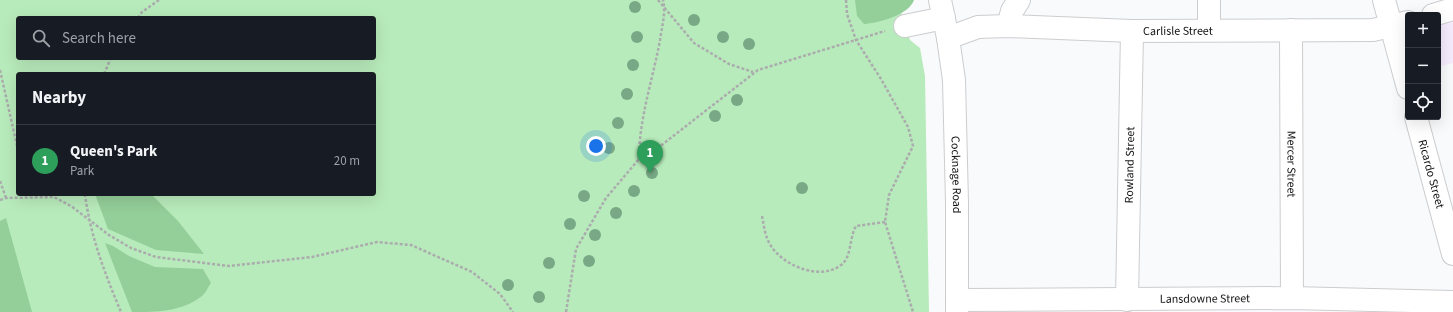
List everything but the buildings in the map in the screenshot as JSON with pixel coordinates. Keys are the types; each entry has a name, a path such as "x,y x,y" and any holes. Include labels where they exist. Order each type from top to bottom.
{"street":[{"path":"1008,26 1012,10 1019,0"},
{"path":"1209,0 1209,30"},
{"path":"1384,0 1400,24 1408,84"},
{"path":"1441,13 1453,9"},
{"name":"Carlisle Street","path":"905,26 944,19 978,27 1008,26 1132,31 1373,30 1400,24"},
{"name":"Cocknage Road","path":"944,19 954,80 957,203 957,306"},
{"name":"Mercer Street","path":"1291,30 1292,298"},
{"name":"Rowland Street","path":"1127,300 1132,31"},
{"name":"Ricardo Street","path":"1417,120 1453,254"},
{"name":"Lansdowne Street","path":"957,306 1127,300 1292,298 1453,302"}],"path":[{"path":"139,16 142,12 160,0"},
{"path":"658,0 694,43 729,64 754,72"},
{"path":"639,159 639,136 657,56 665,9 663,0"},
{"path":"846,0 847,14 856,40 881,79 908,128 912,146 889,195 885,222 913,312"},
{"path":"566,312 576,249 606,198 639,159 660,146 754,72 905,26"},
{"path":"105,72 110,60"},
{"path":"0,70 16,141"},
{"path":"0,182 6,198"},
{"path":"0,200 6,198 36,196 54,197 88,218 131,248 156,257 229,266 312,257 377,242 411,245 472,272 500,294 513,312"},
{"path":"85,196 88,218 107,279 121,312"},
{"path":"762,216 768,240 782,259 806,269 827,272 841,265 848,256 851,235 856,226 885,222"}],"shaded area":[{"path":"1453,22 1453,63 1441,66 1441,48 1441,24"}],"green space":[{"path":"0,0 907,0 900,9 910,40 920,48 925,76 929,312 0,312"},
{"path":"855,0 914,0 906,10 900,14 885,20 864,24 857,16"},
{"path":"96,196 153,196 178,221 204,254 156,250 108,229"},
{"path":"6,218 32,312 0,312 0,221"},
{"path":"105,243 129,256 155,267 203,269 211,283 203,295 186,305 168,310 132,312"}],"place":[{"name":"Queen's Park","path":"650,173"}]}
